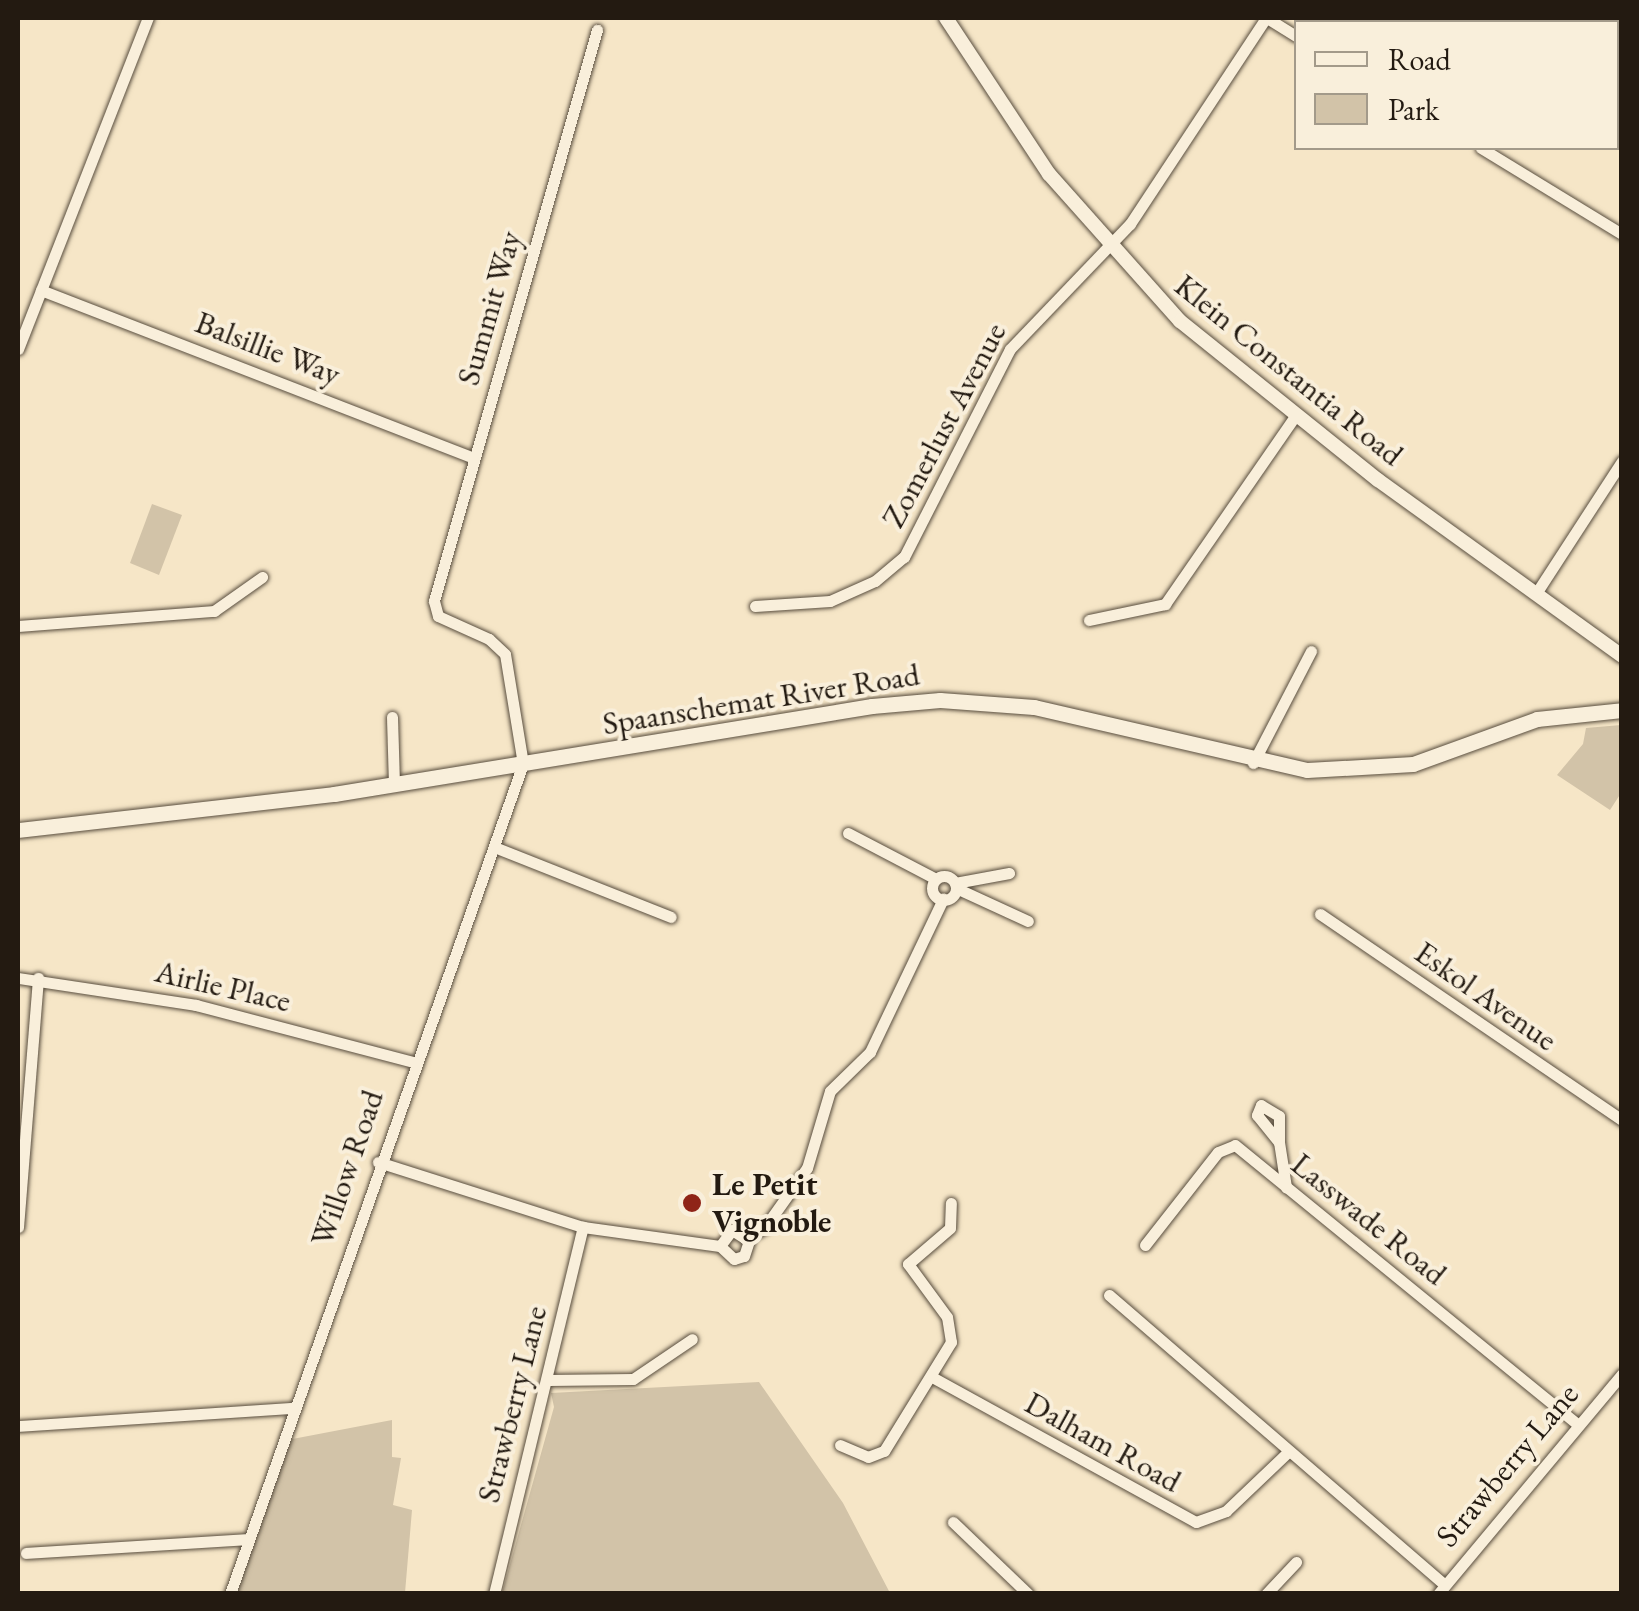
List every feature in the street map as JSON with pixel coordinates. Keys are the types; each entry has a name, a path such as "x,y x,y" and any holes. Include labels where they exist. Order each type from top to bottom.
{"main road":[{"name":"Spaanschemat River Road","path":"18,830 394,784 872,706 940,700 1034,708 1253,763 1307,770 1391,767 1537,719 1617,707"}],"street":[{"path":"18,349 148,18"},
{"name":"Klein Constantia Road","path":"946,18 1043,165 1109,248 1206,346 1294,416 1622,656"},
{"path":"1267,18 1294,35"},
{"name":"Zomerlust Avenue","path":"754,606 830,601 876,582 904,558 1010,349 1042,309 1109,248 1267,18"},
{"name":"Summit Way","path":"523,764 505,654 490,639 438,616 434,601 598,30"},
{"path":"1484,150 1622,234"},
{"name":"Balsillie Way","path":"41,290 474,458"},
{"path":"1089,620 1165,604 1294,416"},
{"path":"1537,592 1621,463"},
{"path":"18,626 214,611 262,577"},
{"path":"1253,763 1311,651"},
{"path":"392,717 394,784"},
{"name":"Willow Road","path":"230,1594 413,1062 523,764"},
{"path":"848,833 936,880 956,885 1028,920"},
{"path":"494,847 671,917"},
{"path":"720,1246 724,1255 739,1259 751,1236 807,1168 830,1091 870,1052 943,899 956,885 1009,873"},
{"path":"936,880 934,892 943,899"},
{"name":"Eskol Avenue","path":"1320,914 1620,1114"},
{"name":"Airlie Place","path":"18,978 38,978 196,1006 413,1062"},
{"path":"18,1226 38,978"},
{"path":"1279,1142 1286,1187"},
{"name":"Lasswade Road","path":"1145,1245 1226,1145 1240,1148 1576,1424"},
{"path":"378,1162 583,1227 720,1246"},
{"path":"840,1445 868,1456 884,1451 932,1377 953,1334 908,1264 950,1228 951,1202"},
{"name":"Strawberry Lane","path":"494,1594 583,1227"},
{"path":"720,1246 732,1230 751,1236"},
{"path":"1109,1295 1289,1450 1441,1589"},
{"path":"548,1380 633,1379 692,1339"},
{"name":"Strawberry Lane","path":"1441,1589 1622,1374"},
{"name":"Dalham Road","path":"932,1377 1196,1522 1226,1511 1289,1450"},
{"path":"18,1426 292,1408"},
{"path":"953,1522 1028,1594"},
{"path":"26,1554 248,1539"},
{"path":"1266,1594 1296,1562"}],"green space":[{"path":"152,504 182,515 159,575 130,563"},
{"path":"1621,725 1621,793 1610,810 1557,775 1583,744 1586,728"},
{"path":"759,1382 843,1503 890,1593 502,1593 554,1407 551,1393"},
{"path":"392,1420 392,1457 401,1458 393,1505 412,1510 405,1593 230,1594 282,1441"}],"place":[{"name":"Le Petit Vignoble","path":"692,1203"}]}
